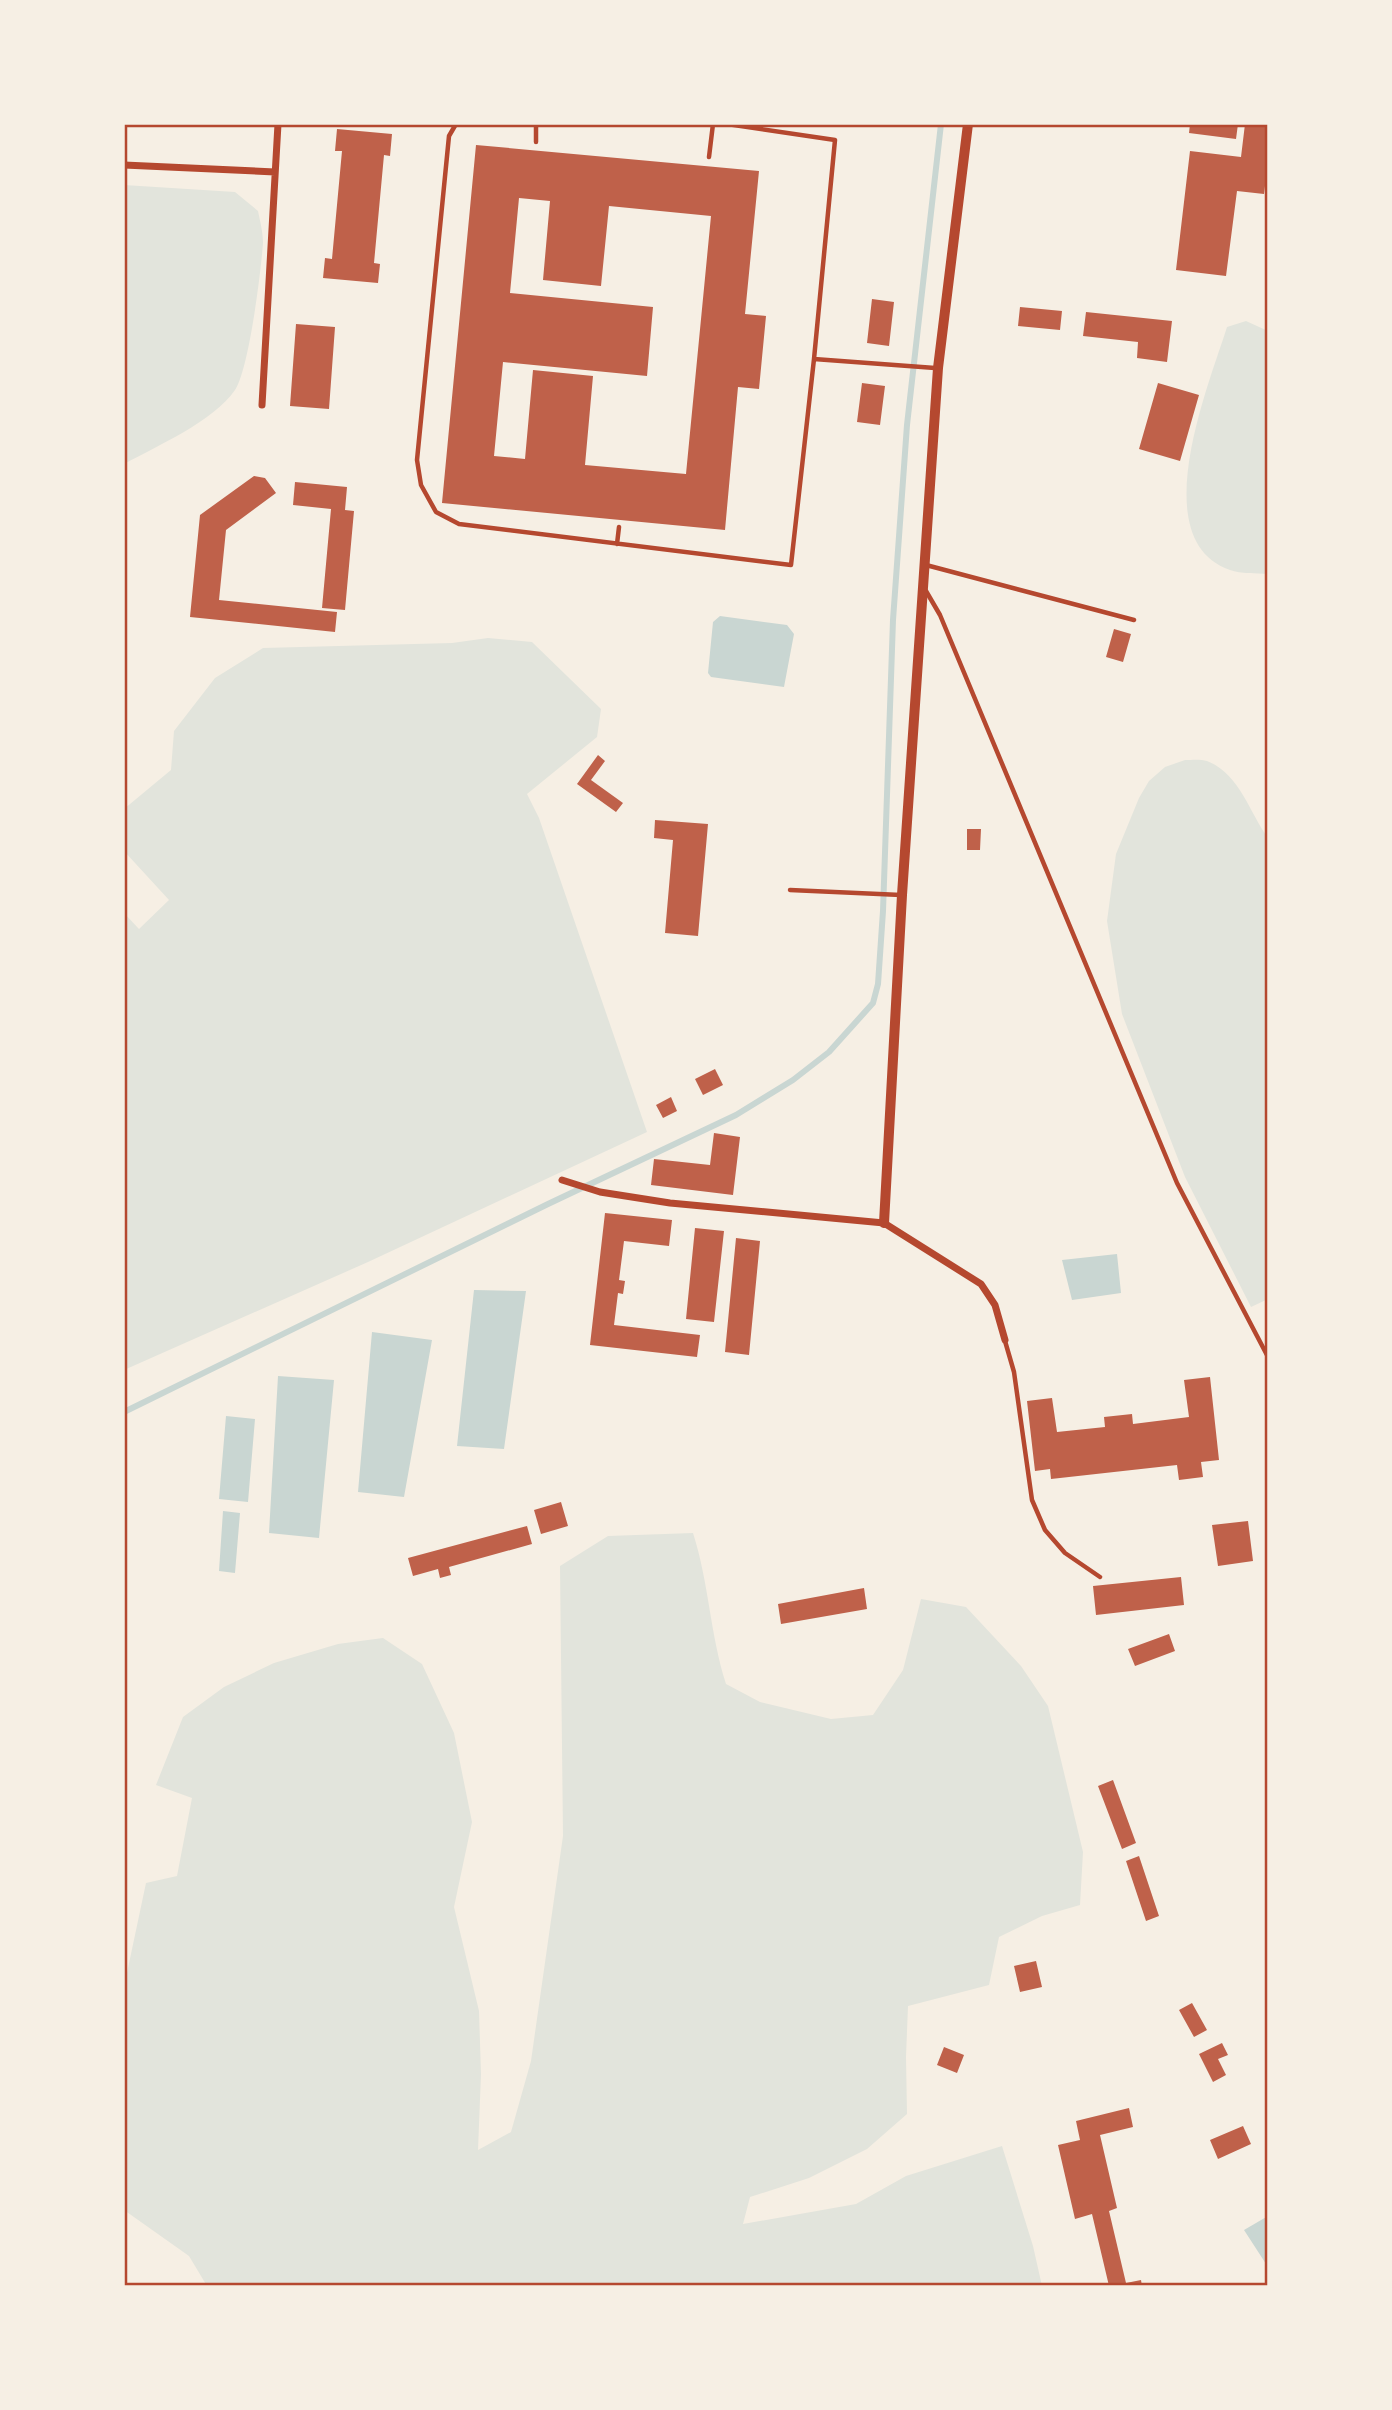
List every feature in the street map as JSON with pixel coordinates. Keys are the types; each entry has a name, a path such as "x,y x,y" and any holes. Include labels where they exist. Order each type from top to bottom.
{"street":[{"path":"262,405 278,124"},
{"path":"884,1223 896,895 925,565 938,368 968,124"},
{"path":"124,165 275,173"},
{"path":"562,1180 600,1192 670,1203 884,1223 981,1284 995,1305 1005,1340"}],"lane":[{"path":"456,124 450,136 417,460 421,485 436,512 459,524 791,565 835,140 727,124"},
{"path":"536,124 536,142"},
{"path":"709,157 713,124"},
{"path":"814,359 938,368"},
{"path":"617,544 619,527"},
{"path":"925,565 1135,620"},
{"path":"923,588 940,615 1177,1183 1268,1357"},
{"path":"790,890 896,895"},
{"path":"1005,1340 1014,1373 1032,1500 1045,1530 1065,1553 1100,1577"}],"shaded area":[{"path":"124,185 235,192 258,211 263,243 249,342 235,390 226,401 199,422 124,464"},
{"path":"1246,321 1268,331 1268,574 1230,570 1204,553 1191,528 1187,495 1197,421 1227,327"},
{"path":"720,616 787,625 794,634 784,687 711,677 708,673 713,622"},
{"path":"488,638 532,642 601,709 597,737 527,794 539,818 647,1132 368,1262 124,1370 124,913 139,929 169,900 124,851 124,809 171,770 174,731 215,678 263,648 452,643"},
{"path":"1185,760 1207,761 1228,775 1268,838 1268,1299 1251,1307 1185,1177 1122,1014 1107,921 1116,854 1139,798 1149,781 1165,767"},
{"path":"1117,1254 1121,1293 1072,1300 1062,1260"},
{"path":"474,1290 526,1291 504,1449 457,1446"},
{"path":"372,1332 432,1340 404,1497 358,1492"},
{"path":"278,1376 334,1380 319,1538 269,1533"},
{"path":"226,1416 255,1419 248,1502 219,1499"},
{"path":"223,1511 240,1513 235,1573 219,1571"},
{"path":"693,1533 726,1684 760,1702 831,1719 873,1715 903,1670 921,1599 966,1607 1021,1666 1048,1706 1083,1852 1080,1905 1042,1916 999,1937 989,1985 908,2006 907,2114 867,2149 809,2178 750,2197 743,2224 856,2204 906,2176 1002,2146 1033,2246 1042,2286 207,2286 189,2256 124,2210 124,1987 146,1883 177,1876 192,1798 156,1785 183,1717 224,1687 274,1663 338,1644 383,1638 422,1664 454,1733 472,1822 454,1907 479,2011 481,2074 478,2150 511,2132 531,2061 563,1836 560,1566 608,1536"},
{"path":"1268,2216 1268,2267 1244,2230"}],"building":[{"path":"1190,124 1238,124 1236,139 1189,133"},
{"path":"1245,124 1268,124 1268,162 1264,194 1237,191 1226,276 1176,270 1190,151 1241,157"},
{"path":"337,129 392,134 390,156 384,155 374,263 380,264 378,283 323,278 325,258 332,259 342,151 335,151"},
{"path":"476,145 759,171 745,314 766,316 759,389 738,387 725,530 442,503","holes":["519,198 550,201 543,280 601,286 609,206 711,216 686,474 585,465 593,376 533,370 525,459 494,456 503,362 647,376 653,307 510,293"]},
{"path":"872,299 894,302 889,346 867,343"},
{"path":"1020,307 1062,311 1060,330 1018,326"},
{"path":"1086,312 1172,321 1167,362 1137,358 1138,342 1083,336"},
{"path":"296,324 335,327 329,409 290,406"},
{"path":"862,383 885,386 880,425 857,422"},
{"path":"1158,383 1199,395 1180,461 1139,449"},
{"path":"254,476 265,478 276,493 226,530 219,600 337,612 335,632 190,617 200,515"},
{"path":"295,482 347,487 345,510 354,511 345,610 322,608 331,509 293,505"},
{"path":"1114,629 1131,634 1123,662 1106,657"},
{"path":"598,755 605,761 591,780 623,803 616,812 577,784"},
{"path":"655,820 708,824 698,936 665,933 673,840 654,838"},
{"path":"967,829 981,829 980,850 967,850"},
{"path":"715,1069 723,1085 703,1095 695,1079"},
{"path":"671,1097 677,1111 663,1118 656,1105"},
{"path":"714,1133 740,1137 733,1195 651,1185 654,1159 710,1165"},
{"path":"605,1213 672,1220 669,1246 624,1241 619,1280 625,1281 623,1294 618,1293 614,1325 700,1335 697,1357 590,1345"},
{"path":"695,1228 724,1231 714,1322 686,1319"},
{"path":"736,1238 760,1241 749,1355 725,1352"},
{"path":"1210,1377 1219,1460 1201,1462 1203,1477 1179,1480 1177,1465 1051,1479 1050,1469 1035,1471 1027,1401 1052,1398 1057,1432 1105,1427 1104,1417 1132,1414 1133,1424 1189,1417 1184,1380"},
{"path":"561,1502 568,1526 541,1534 534,1510"},
{"path":"1248,1521 1253,1561 1218,1566 1212,1525"},
{"path":"527,1526 532,1544 449,1567 451,1575 440,1578 438,1569 413,1576 408,1558"},
{"path":"1181,1577 1184,1605 1096,1615 1093,1586"},
{"path":"864,1588 867,1609 781,1624 778,1604"},
{"path":"1169,1634 1175,1651 1135,1666 1128,1649"},
{"path":"1113,1780 1136,1843 1122,1849 1098,1786"},
{"path":"1139,1856 1159,1916 1146,1921 1126,1861"},
{"path":"1036,1961 1042,1987 1020,1992 1014,1966"},
{"path":"1192,2003 1207,2030 1194,2037 1179,2010"},
{"path":"1222,2043 1228,2055 1218,2059 1226,2075 1213,2082 1199,2054"},
{"path":"944,2047 964,2055 957,2073 937,2065"},
{"path":"1129,2108 1133,2127 1100,2135 1117,2208 1109,2211 1126,2283 1141,2280 1142,2286 1109,2286 1092,2214 1075,2219 1058,2145 1080,2140 1076,2121"},
{"path":"1243,2126 1251,2144 1218,2159 1210,2140"}],"waterway":[{"path":"124,1412 736,1115 793,1080 829,1052 873,1003 878,984 883,911 893,620 907,425 941,124"}]}
